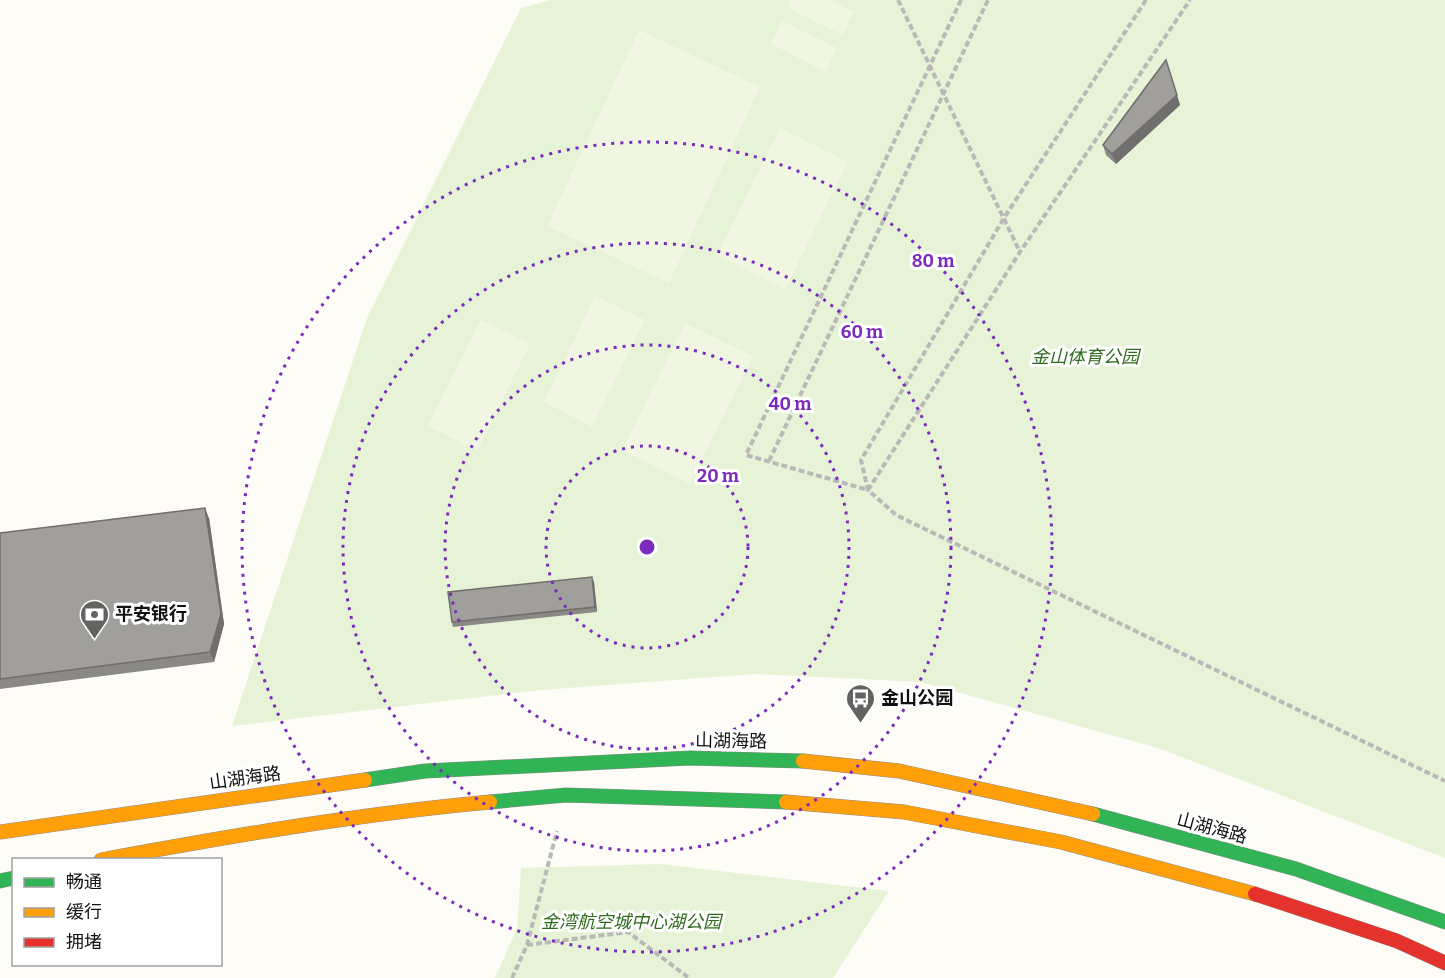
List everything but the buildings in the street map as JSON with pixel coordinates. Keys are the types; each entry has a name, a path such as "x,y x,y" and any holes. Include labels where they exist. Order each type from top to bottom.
{"street":[{"name":"山湖海路","path":"0,832 425,771 690,758 780,759 899,771 1070,808 1296,869 1445,922"},
{"path":"112,858 230,836 427,808 566,795 763,800 904,813 1061,842 1286,902 1397,941 1445,963"}],"path":[{"path":"898,0 1020,252"},
{"path":"961,0 746,454 868,490 896,516 1445,781"},
{"path":"769,461 988,0"},
{"path":"868,490 861,460 1004,218 1146,0"},
{"path":"868,490 1020,252 1190,0"},
{"path":"512,978 527,945 566,795"},
{"path":"527,945 628,932 689,978"}],"green space":[{"name":"金山体育公园","path":"551,0 1445,0 1445,858 1158,748 921,682 755,674 541,690 232,726 367,318 521,8"},
{"path":"791,0 830,0 854,12 843,35 788,8"},
{"path":"782,21 837,48 826,72 771,44"},
{"path":"639,30 760,87 669,283 547,226"},
{"path":"780,128 848,162 785,289 717,255"},
{"path":"595,296 645,320 592,427 544,402"},
{"path":"481,320 530,344 477,451 428,426"},
{"path":"685,323 753,356 690,484 622,450"},
{"name":"金湾航空城中心湖公园","path":"661,864 889,891 833,978 495,978 517,928 521,868"}],"traffic: fast":[{"path":"365,780 425,771 690,758 803,761"},
{"path":"490,802 566,795 786,802"},
{"path":"1093,814 1296,869 1445,922"},
{"path":"0,881 12,878"}],"traffic: slow":[{"path":"803,761 899,771 1093,814"},
{"path":"0,832 365,780"},
{"path":"112,858 295,826 490,802"},
{"path":"786,802 904,812 1061,842 1255,894"}],"traffic: jam":[{"path":"1255,894 1397,941 1445,963"}],"place":[{"name":"平安银行","path":"94,640"},
{"name":"金山公园","path":"860,724"}]}
